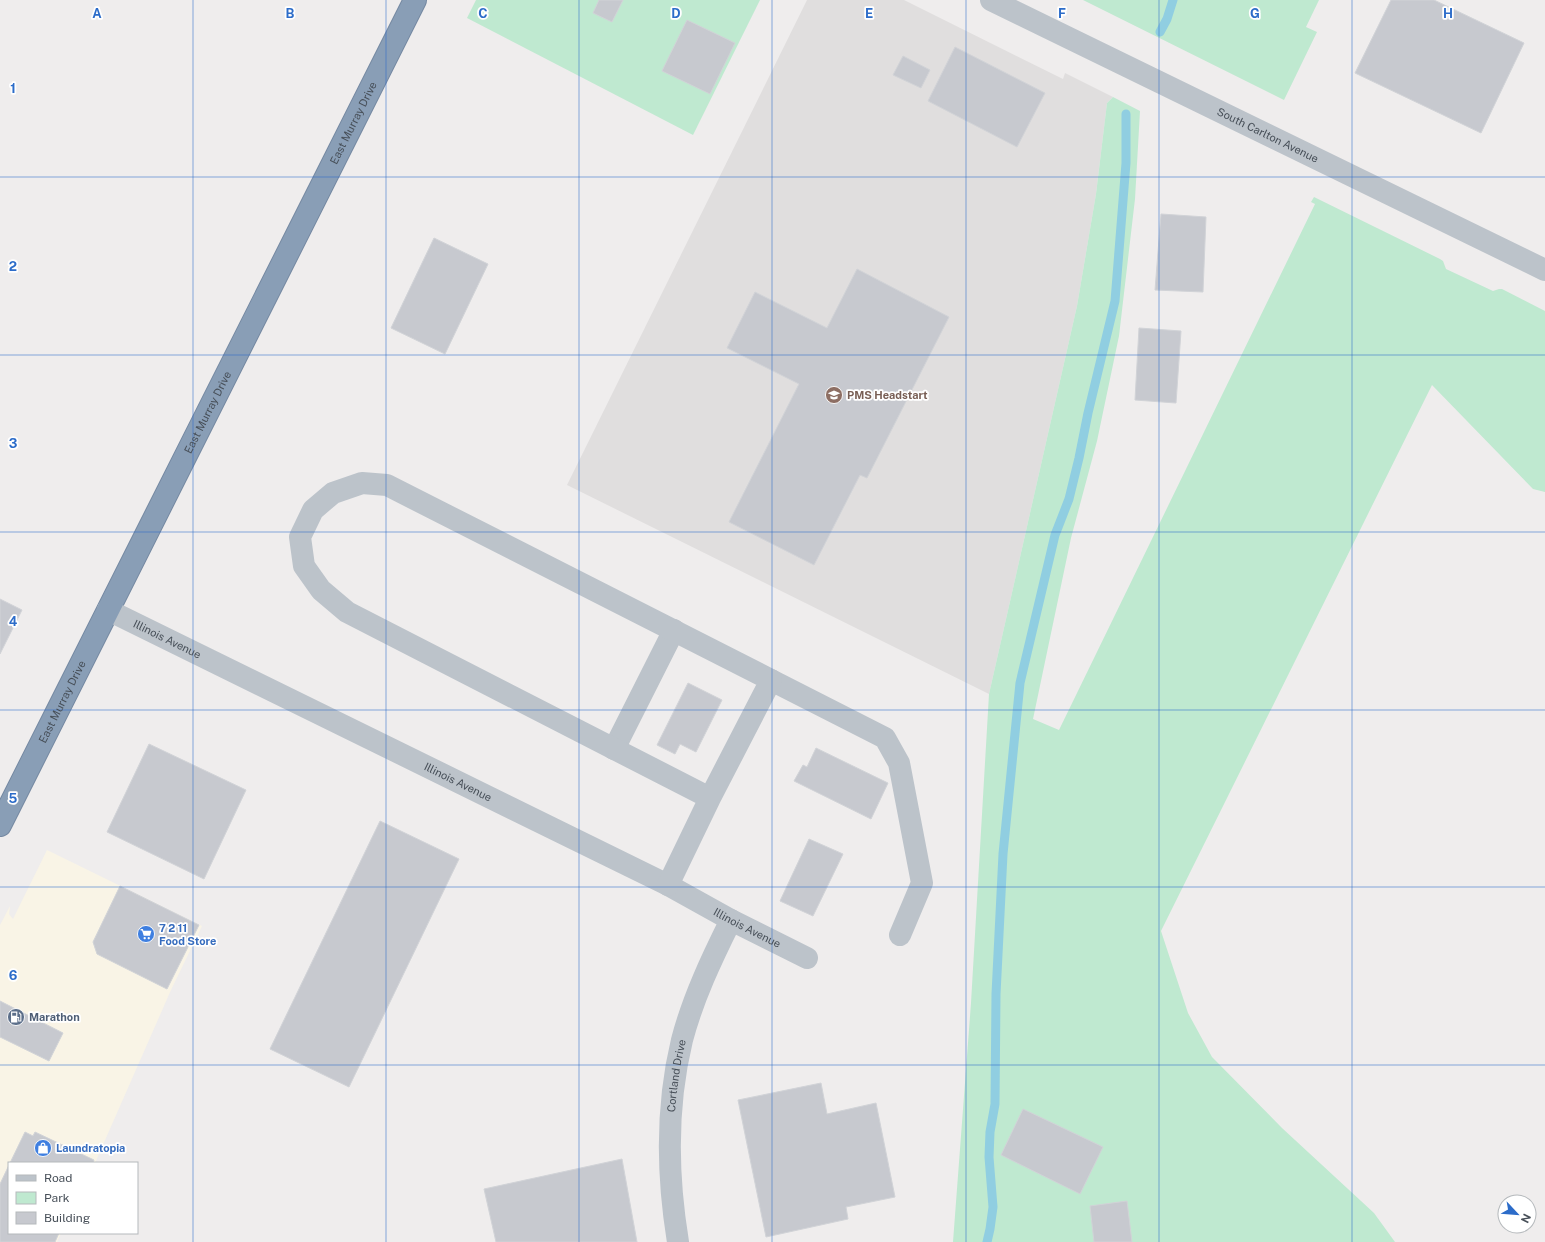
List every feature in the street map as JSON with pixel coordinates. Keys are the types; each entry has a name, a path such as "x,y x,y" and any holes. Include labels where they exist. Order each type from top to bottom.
{"highway":[{"name":"East Murray Drive","path":"0,824 415,0"}],"street":[{"name":"South Carlton Avenue","path":"991,0 1545,270"},
{"path":"710,798 347,612 320,590 304,566 300,537 313,510 333,493 362,483 387,486 885,738 899,763 922,883 900,935"},
{"name":"Illinois Avenue","path":"108,610 668,885 732,920 807,958"},
{"path":"614,749 674,630"},
{"path":"668,885 710,798 771,680"},
{"name":"Cortland Drive","path":"678,1242 672,1209 669,1165 672,1100 682,1040 712,958 732,920"}],"shaded area":[{"name":"PMS Headstart","path":"807,0 904,0 1063,79 1065,73 1113,97 1107,103 1096,194 1077,306 989,694 567,485"},
{"path":"47,850 202,926 171,990 95,1162 8,1162 8,1234 61,1234 57,1242 0,1242 0,925 10,906 9,914 13,919"}],"green space":[{"path":"476,0 760,0 693,135 467,18"},
{"path":"1083,0 1319,0 1306,27 1317,32 1284,100"},
{"path":"1113,97 1140,111 1135,199 1119,336 1097,441 1071,538 1033,719 1059,730 1315,204 1311,202 1314,197 1440,259 1443,261 1446,269 1493,291 1502,289 1545,311 1545,492 1533,489 1432,385 1161,931 1188,1013 1212,1057 1282,1128 1374,1213 1395,1242 953,1242 971,1003 989,694 1077,306 1096,194 1107,103"}],"building":[{"path":"599,0 623,0 612,22 593,13"},
{"path":"1391,0 1434,0 1524,43 1481,133 1355,73"},
{"path":"687,20 735,43 710,94 662,71"},
{"path":"955,47 1045,93 1017,147 928,101"},
{"path":"903,56 930,70 921,88 893,75"},
{"path":"1161,214 1206,217 1203,292 1155,290"},
{"path":"434,238 488,264 445,354 391,328"},
{"path":"857,269 949,317 867,478 860,475 814,565 729,522 799,384 727,348 755,292 827,328"},
{"path":"1139,328 1181,331 1176,403 1135,400"},
{"path":"0,599 22,610 0,654"},
{"path":"688,683 722,700 696,752 680,744 675,754 657,745"},
{"path":"149,744 246,790 204,879 107,832"},
{"path":"816,748 888,783 871,819 794,781 803,765 807,767"},
{"path":"380,821 459,859 349,1087 270,1049"},
{"path":"809,839 843,854 813,916 780,901"},
{"name":"7 2 11 Food Store","path":"120,886 199,925 167,989 97,954 93,942"},
{"name":"Marathon","path":"0,1001 63,1033 49,1061 0,1037"},
{"path":"821,1083 827,1114 876,1103 895,1197 846,1207 848,1219 766,1237 738,1100"},
{"path":"1023,1109 1103,1147 1080,1194 1001,1155"},
{"name":"Laundratopia","path":"25,1132 33,1136 35,1132 94,1160 93,1162 10,1162"},
{"path":"622,1159 637,1242 496,1242 484,1189"},
{"path":"8,1167 8,1234 59,1234 55,1242 0,1242 0,1184"},
{"path":"1127,1201 1132,1242 1094,1242 1090,1206"}],"waterway":[{"path":"1160,32 1167,19 1173,0"},
{"path":"987,1242 993,1207 989,1157 990,1132 995,1104 996,994 1003,854 1020,683 1055,535 1069,499 1115,301 1126,163 1126,114"}],"place":[{"name":"PMS Headstart","path":"834,395"},
{"name":"7 2 11 Food Store","path":"146,934"},
{"name":"Marathon","path":"16,1017"},
{"name":"Laundratopia","path":"43,1148"}]}
